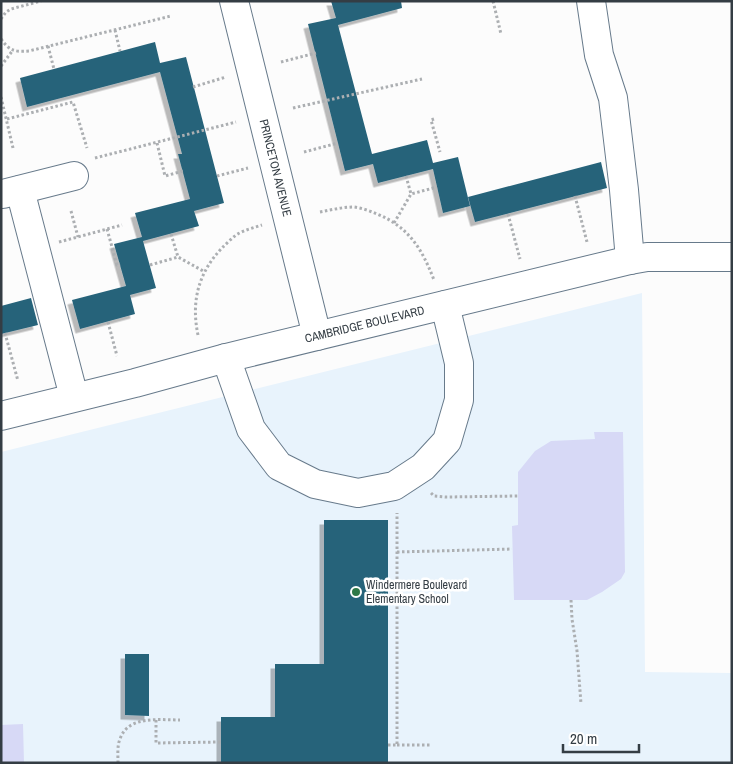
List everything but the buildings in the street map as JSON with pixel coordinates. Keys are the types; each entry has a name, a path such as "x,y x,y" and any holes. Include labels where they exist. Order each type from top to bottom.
{"street":[{"name":"PRINCETON AVENUE","path":"234,1 317,336"},
{"path":"591,1 599,55 613,98 630,260"},
{"path":"74,176 10,192 74,398"},
{"name":"CAMBRIDGE BOULEVARD","path":"1,416 226,358 630,260 647,257 732,257"},
{"path":"226,358 251,429 278,466 315,484 358,493 394,486 424,467 447,441 459,400 459,363 445,305"}],"path":[{"path":"493,1 501,34"},
{"path":"1,19 3,13 11,8 38,2"},
{"path":"1,39 7,47 17,52 29,51 171,16"},
{"path":"116,30 120,51"},
{"path":"48,46 54,68"},
{"path":"1,66 13,50"},
{"path":"281,62 316,53"},
{"path":"193,87 226,77"},
{"path":"293,108 422,78"},
{"path":"1,97 13,148"},
{"path":"7,119 73,102 86,148"},
{"path":"434,119 431,120 440,152"},
{"path":"95,158 237,122"},
{"path":"157,143 165,176 183,171"},
{"path":"304,152 338,143"},
{"path":"217,176 248,168"},
{"path":"394,223 411,194 406,176"},
{"path":"411,194 437,188"},
{"path":"575,196 587,242"},
{"path":"320,212 341,208 357,208 386,218 407,233 415,242 423,254 434,280"},
{"path":"71,211 78,237"},
{"path":"508,214 520,259"},
{"path":"198,336 195,310 196,295 214,256 236,235 263,225"},
{"path":"50,244 122,226"},
{"path":"108,229 117,265 120,264"},
{"path":"171,234 178,257 205,272"},
{"path":"150,265 178,257"},
{"path":"108,322 116,356"},
{"path":"5,333 18,381"},
{"path":"426,490 434,496 446,497 518,496"},
{"path":"397,504 397,745"},
{"path":"397,552 512,549"},
{"path":"571,600 572,619 578,651 581,704"},
{"path":"156,720 156,743 221,742"},
{"path":"118,763 120,737 133,724 141,721 180,720"},
{"path":"388,745 431,745"}],"shaded area":[{"path":"642,293 645,672 732,673 732,763 1,763 1,452"},
{"path":"594,432 623,432 625,572 621,579 587,600 514,600 512,526 518,525 518,472 535,451 551,441 595,439"},
{"path":"23,724 24,763 1,763 1,725"}],"place":[{"name":"Windermere Boulevard Elementary School","path":"356,592"}]}
